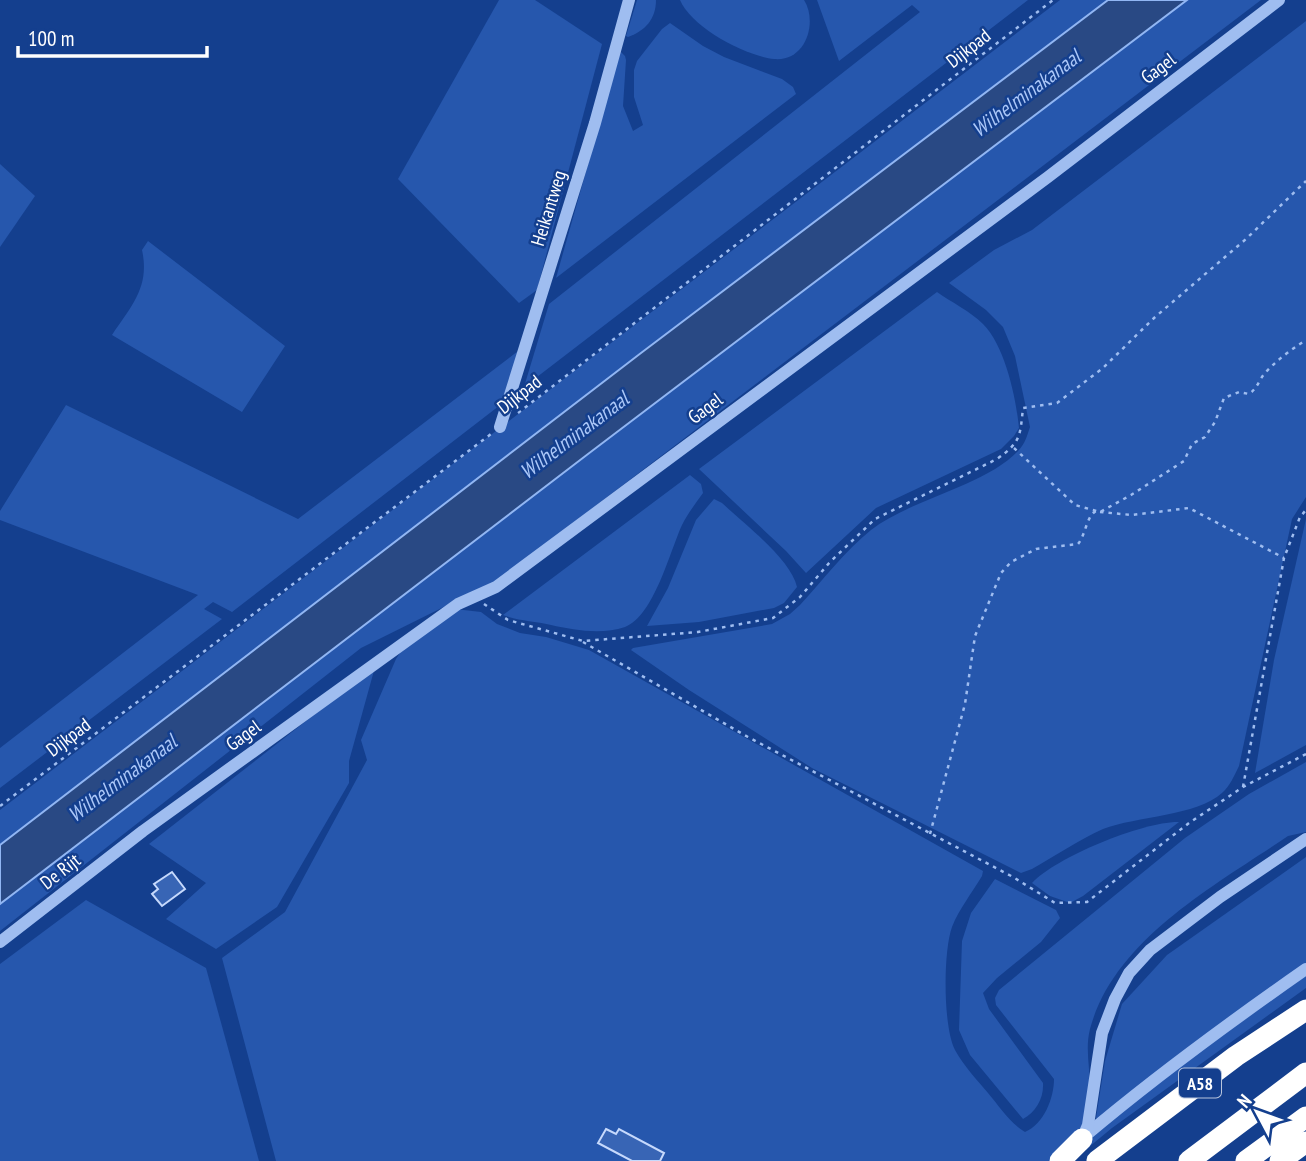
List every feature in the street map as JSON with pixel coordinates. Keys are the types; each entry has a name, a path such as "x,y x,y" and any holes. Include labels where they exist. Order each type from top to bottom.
{"highway":[{"name":"A58","path":"1097,1161 1236,1056 1306,1010"},
{"path":"1189,1161 1306,1073"},
{"path":"1246,1161 1306,1117"},
{"name":"A58","path":"1060,1161 1082,1139"},
{"path":"1280,1161 1306,1142"}],"street":[{"name":"Heikantweg","path":"500,427 595,123 629,0"},
{"name":"Gagel","path":"143,831 457,604 496,587 1048,177 1279,0"},
{"name":"De Rijt","path":"0,942 143,831"},
{"path":"1082,1139 1088,1125 1101,1033 1129,973 1150,950 1190,919 1306,839"},
{"name":"A58","path":"1082,1139 1140,1089 1220,1028 1306,969"}],"path":[{"name":"Dijkpad","path":"0,806 500,427 1053,0"},
{"path":"583,641 698,632 773,618 800,597 830,562 876,519 1014,448 1020,436 1023,408 1057,403 1103,368 1154,318 1247,239 1306,181"},
{"path":"930,834 965,704 975,636 1001,573 1011,562 1036,549 1078,544 1083,538 1090,515 1184,461 1192,444 1205,437 1215,422 1224,398 1239,392 1250,394 1263,374 1306,340"},
{"path":"1014,448 1075,505 1132,515 1189,508 1283,558"},
{"path":"1243,787 1283,558 1300,517 1306,510"},
{"path":"474,598 508,620 583,641 748,737 1013,877 1055,903 1087,902 1189,822 1243,787 1306,754"}],"shaded area":[{"path":"499,0 535,0 602,44 537,290 519,303 398,179"},
{"path":"637,0 656,0 654,13 644,28 628,37 626,36"},
{"path":"680,0 804,0 810,19 809,29 806,39 794,54 785,58 762,57 734,46 707,30 686,10"},
{"path":"817,0 1028,0 524,387 549,304 920,12 912,5 839,61"},
{"path":"1060,0 1108,0 641,353 0,845 0,810"},
{"path":"1187,0 1261,0 498,580 361,648 0,931 0,904"},
{"path":"1306,21 1306,497 1292,519 1239,766 1222,793 1211,801 1182,811 1103,829 1021,873 812,768 631,650 772,624 800,605 843,556 871,530 907,509 986,474 1018,451 1030,427 1015,356 1003,327 986,310 949,283 994,250 1032,230"},
{"path":"670,23 724,57 782,79 793,87 796,94 556,278 620,51 626,60 623,106 633,131 643,125 634,97 634,70 637,61 662,29"},
{"path":"0,164 35,196 0,247"},
{"path":"148,241 285,346 242,412 112,335 132,305 141,285 144,275 142,250"},
{"path":"937,292 972,315 991,334 1008,373 1019,428 1001,449 876,508 806,573 699,469"},
{"path":"522,348 508,399 232,612 213,602 204,609 222,619 0,788 0,748 198,595 0,520 0,511 66,405 298,519"},
{"path":"690,475 701,484 703,493 682,525 653,597 635,621 625,627 607,631 588,631 503,615"},
{"path":"714,499 722,503 776,553 793,576 797,587 784,603 774,608 699,622 647,626 668,588 696,520"},
{"path":"1306,519 1306,745 1255,773 1274,660"},
{"path":"455,609 481,612 497,624 520,633 546,637 589,650 983,871 955,920 949,939 946,989 948,1025 955,1050 962,1062 1005,1114 1025,1132 1038,1123 1047,1110 1054,1079 996,1005 995,998 999,990 1185,838 1249,794 1306,762 1306,832 1288,836 1200,895 1144,941 1121,968 1102,997 1090,1029 1090,1099 1085,1119 1075,1137 1054,1161 276,1161 222,958 285,912 367,760 361,740 396,659 403,648"},
{"path":"375,667 349,761 349,783 277,907 216,949 166,919 206,883 149,844"},
{"path":"1179,822 1083,896 1070,903 1050,896 1032,883 1060,862 1101,842 1145,827"},
{"path":"1306,857 1306,964 1100,1119 1096,1118 1105,1061 1122,1004 1167,955"},
{"path":"995,879 1056,910 1060,918 1041,942 983,993 989,1009 1043,1083 1038,1104 1032,1113 1023,1119 970,1055 959,1030 962,941 971,913"},
{"path":"86,900 206,968 259,1161 0,1161 0,964"},
{"path":"1306,975 1306,988 1112,1128 1072,1161 1094,1134 1145,1091"}],"water":[{"name":"Wilhelminakanaal","path":"1108,0 1187,0 0,904 0,845 641,353"}],"building":[{"path":"172,872 185,889 162,906 152,894 158,889 154,884"},
{"path":"606,1129 616,1134 619,1129 664,1153 660,1161 632,1161 598,1143"}]}
